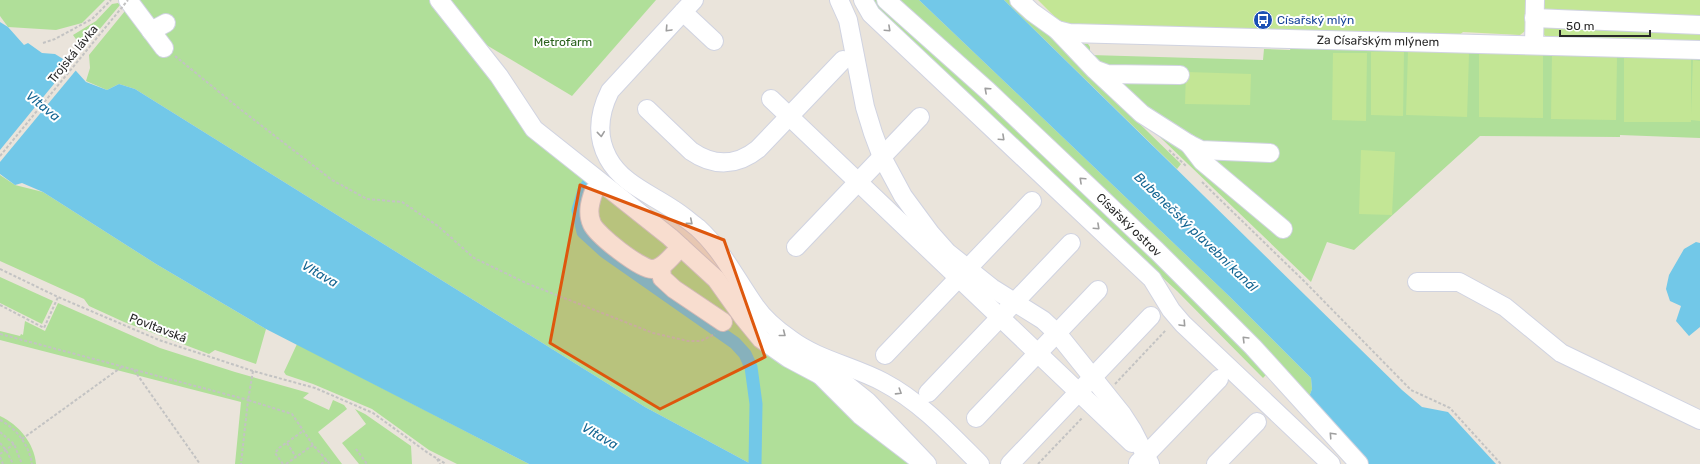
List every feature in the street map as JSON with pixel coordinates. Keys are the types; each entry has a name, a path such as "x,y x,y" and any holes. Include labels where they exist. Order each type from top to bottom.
{"street":[{"path":"128,0 158,27 164,48"},
{"path":"439,0 498,76 534,129 681,247 716,279 761,339 788,358 820,375 860,415 925,464"},
{"path":"839,0 848,20 865,107 882,157 903,196 963,273 1001,317 1079,392 1147,462"},
{"name":"Císařský ostrov","path":"863,0 871,14 1152,279 1171,310 1202,349 1331,464"},
{"name":"Císařský ostrov","path":"886,0 988,91 1157,251 1253,347 1358,464"},
{"path":"1019,0 1032,12 1057,30 1095,70 1142,114 1189,144 1201,150 1270,153"},
{"path":"1534,45 1535,0"},
{"path":"714,41 689,6 617,83 606,101 600,121 600,132 604,150 613,166 626,180 673,209 699,230 720,252 755,307 778,330 805,348 866,374 900,391 928,412 980,464"},
{"path":"1534,18 1700,25"},
{"name":"Za Císařským mlýnem","path":"1057,30 1069,33 1700,50"},
{"path":"647,109 699,157 717,163 735,162 751,155 843,60"},
{"path":"1095,70 1107,74 1180,75"},
{"path":"771,99 858,182 963,273 1015,302 1043,320 1057,333 1122,414 1133,431 1147,462"},
{"path":"796,247 920,117"},
{"path":"1189,144 1202,161 1284,229"},
{"path":"594,191 589,207 591,223 599,234 636,262 652,269 661,267 681,247"},
{"path":"885,355 1032,201"},
{"path":"928,393 1071,244"},
{"path":"661,267 662,278 674,289 723,322"},
{"path":"1417,282 1459,282 1505,307 1561,353 1700,420"},
{"path":"976,418 1098,290"},
{"path":"1010,464 1151,316"},
{"path":"1147,462 1219,379"},
{"path":"1216,464 1257,422"}],"path":[{"path":"43,43 56,39 92,19 111,0"},
{"name":"Trojská lávka","path":"0,156 128,0"},
{"path":"164,48 183,61 240,109 332,180 368,199 402,202 438,226 474,258 526,283 653,333 688,341 701,341 710,337"},
{"path":"1165,146 1187,168"},
{"path":"1199,179 1305,282 1411,390 1450,408 1501,464"},
{"name":"Povltavská","path":"0,269 58,297 159,340 253,371 315,388 373,413 446,464"},
{"path":"0,305 44,328 58,297"},
{"path":"0,334 133,368 248,400 292,414 313,445 330,464"},
{"path":"22,438 123,366"},
{"path":"133,368 200,464"},
{"path":"241,464 248,400 253,371"},
{"path":"0,420 22,438 29,452 32,464"},
{"path":"303,431 287,442 275,453 285,464 313,445"},
{"path":"0,432 14,444 22,464"},
{"path":"287,442 296,457"},
{"path":"0,443 6,450 12,464"},
{"path":"3,464 0,455 14,444"},
{"path":"356,449 367,464"},
{"path":"435,464 436,458"},
{"path":"436,458 440,464"},
{"path":"321,464 326,460"}],"highlighted area":[{"path":"580,185 724,240 765,357 660,409 550,343"}],"green space":[{"path":"0,0 105,0 82,23 56,30 8,27 0,16"},
{"path":"134,0 432,0 529,131 656,234 915,464 751,464 645,407 135,89 119,84 107,90 86,81 90,68 89,55"},
{"name":"Metrofarm","path":"444,0 656,0 572,96 478,40"},
{"path":"864,0 919,0 1229,296 1311,378 1312,389 1309,397 1275,365 1263,378 1177,291"},
{"path":"1004,0 1011,0 1049,35 1060,43 1111,96 1181,164 1177,169"},
{"path":"1038,0 1700,0 1700,41 1545,36 1541,31 1525,31 1520,35 1463,32 1457,37 1074,24 1060,22"},
{"path":"118,3 120,5 83,49 73,35 96,21 112,4"},
{"path":"1072,43 1088,44 1090,47 1090,55 1263,60 1264,49 1290,50 1291,47 1700,55 1700,138 1620,135 1620,137 1480,136 1354,250 1327,242 1311,282 1139,117"},
{"path":"1408,51 1469,53 1467,117 1406,115"},
{"path":"1371,52 1404,52 1403,116 1371,115"},
{"path":"1333,53 1367,53 1366,121 1332,120"},
{"path":"1479,53 1543,54 1543,118 1479,117"},
{"path":"1552,56 1617,57 1616,120 1551,119"},
{"path":"1624,56 1691,56 1691,114 1693,60 1700,61 1700,121 1624,122"},
{"path":"1186,72 1251,74 1250,105 1185,104"},
{"path":"1361,150 1395,152 1392,215 1359,214"},
{"path":"0,175 15,185 43,192 156,264 266,329 256,364 215,350 209,354 124,322 89,306 84,299 0,261"},
{"path":"0,277 53,301 42,324 0,303"},
{"path":"58,303 160,348 235,372 309,393 303,398 329,410 333,400 344,405 347,409 318,432 342,464 235,464 241,402 0,340 0,331 20,336 21,334 23,335 25,321 45,331"},
{"path":"297,344 529,464 457,464 429,450 372,409 313,384 286,375 284,372"},
{"path":"355,409 365,414 411,446 412,464 359,464 342,443 366,424"},
{"path":"0,416 13,424 29,442 35,456 36,464 0,464"}],"water":[{"name":"Bubenečský plavební kanál","path":"919,0 1004,0 1402,390 1422,407 1448,412 1496,464 1366,464 1309,397 1312,389 1311,378 1229,296"},
{"name":"Vltava","path":"0,22 8,27 24,45 28,43 42,53 55,54 68,62 86,82 107,90 119,84 135,89 645,407 751,464 529,464 266,329 156,264 43,192 22,183 15,185 0,174"},
{"path":"1696,242 1700,243 1700,327 1689,336 1676,321 1681,306 1670,301 1666,289 1669,275 1684,249"}],"pier":[{"path":"71,63 77,69 0,162 0,150"}],"waterway":[{"path":"590,181 584,190 578,210 583,232 605,252 735,343 745,354 751,367 756,404 755,464"}],"place":[{"name":"Císařský mlýn","path":"1263,20"}]}
